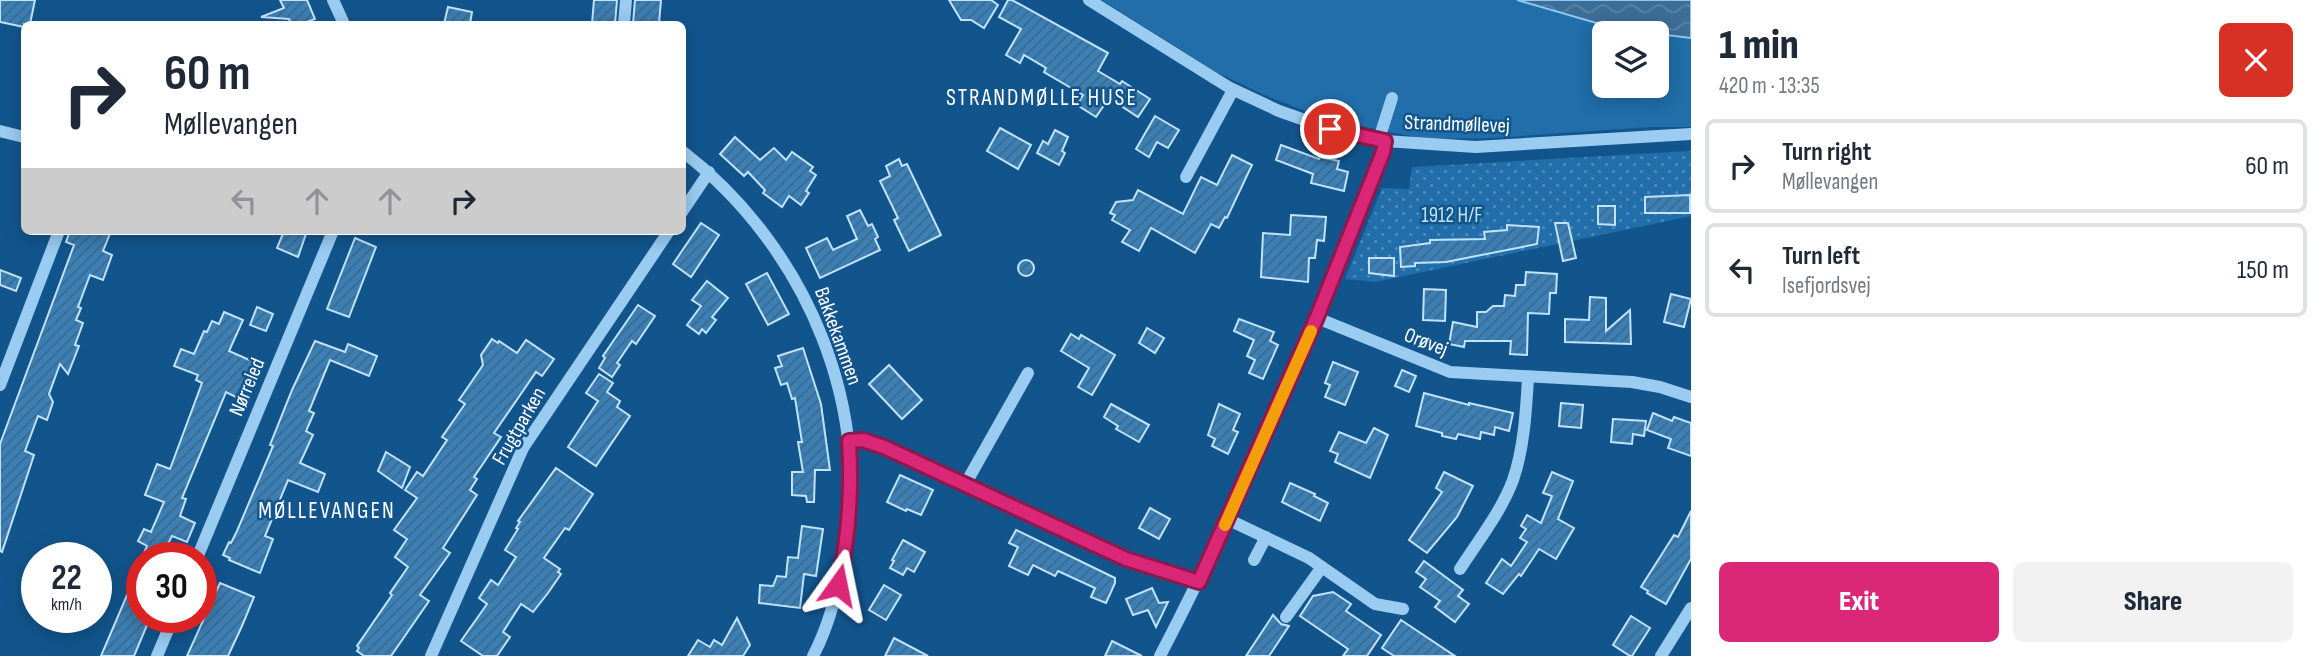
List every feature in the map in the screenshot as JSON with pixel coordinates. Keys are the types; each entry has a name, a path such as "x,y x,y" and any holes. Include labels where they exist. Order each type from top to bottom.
{"street":[{"path":"333,0 343,21"},
{"path":"624,21 626,0"},
{"name":"Strandmøllevej","path":"1089,0 1233,90 1279,111 1330,129 1382,140 1476,147 1691,134"},
{"path":"1186,177 1233,90"},
{"path":"1160,656 1199,582 1317,317 1383,152 1382,140 1392,98"},
{"path":"0,131 21,136"},
{"name":"Bakkekammen","path":"686,154 709,172 767,237 799,284 828,351 839,390 849,441 848,541 836,595 813,656"},
{"path":"686,206 709,172"},
{"path":"0,385 57,235"},
{"name":"Nørreled","path":"204,542 331,235"},
{"name":"Frugtparken","path":"431,656 523,448 666,235"},
{"name":"Orøvej","path":"1317,317 1450,372 1642,383 1691,397"},
{"path":"965,484 1028,373"},
{"path":"1460,569 1499,509 1512,482 1522,439 1528,378"},
{"path":"849,441 875,443 1126,559 1199,582"},
{"path":"1227,519 1309,558 1375,604 1404,609"},
{"path":"1254,560 1266,537"},
{"path":"1286,617 1322,567"},
{"path":"1661,656 1691,608"},
{"path":"157,656 167,633"}],"green space":[{"path":"1102,0 1517,0 1592,22 1592,98 1669,98 1669,35 1691,38 1691,127 1426,139 1318,116 1216,72"},
{"name":"1912 H/F","path":"1691,151 1691,216 1375,282 1345,279 1382,188 1409,189 1412,167"}],"water":[{"path":"1517,0 1691,0 1691,38 1669,35 1669,21 1592,22"}],"building":[{"path":"0,0 35,0 31,21 21,21 21,26 0,22"},
{"path":"280,0 307,0 315,19 290,21 261,17 284,8"},
{"path":"594,0 617,0 615,21 592,21"},
{"path":"635,0 661,0 659,21 633,21"},
{"path":"949,0 991,0 998,5 984,28 971,20 961,20"},
{"path":"1008,0 1108,53 1098,71 1120,84 1122,81 1150,99 1138,117 1109,98 1096,117 1077,105 1083,95 1044,72 1046,68 1024,55 1020,63 1006,55 1021,29 999,17"},
{"path":"448,7 472,12 470,21 445,21"},
{"path":"1155,116 1179,130 1168,148 1157,142 1149,157 1136,149"},
{"path":"1000,128 1031,145 1018,169 987,151"},
{"path":"1055,130 1068,137 1059,165 1037,153 1043,141 1048,144"},
{"path":"735,137 760,160 774,148 786,160 792,152 813,167 810,171 816,175 801,205 789,196 782,207 763,193 765,190 748,172 744,176 720,154"},
{"path":"1281,145 1319,159 1339,161 1337,169 1348,172 1344,191 1311,183 1313,174 1276,160"},
{"path":"1232,155 1252,165 1227,218 1225,217 1219,228 1211,224 1195,253 1151,228 1139,251 1122,242 1130,230 1112,220 1115,215 1110,213 1116,202 1133,200 1138,190 1183,214 1201,177 1217,185"},
{"path":"899,159 902,166 907,164 941,235 909,251 894,220 898,218 880,181 890,176 886,166"},
{"path":"1690,195 1690,213 1645,213 1645,197"},
{"path":"1598,206 1615,206 1615,225 1598,224"},
{"path":"860,210 868,226 872,224 880,250 820,278 806,248 827,238 833,250 857,239 847,216"},
{"path":"1291,215 1326,217 1324,241 1317,240 1315,258 1309,258 1308,282 1261,277 1263,233 1290,235"},
{"path":"701,223 719,235 691,277 673,264"},
{"path":"1555,223 1568,223 1576,258 1563,261"},
{"path":"1507,225 1539,227 1537,244 1446,262 1415,263 1415,266 1401,267 1400,247 1430,243 1430,240 1485,239 1484,232 1507,230"},
{"path":"69,235 109,235 103,251 112,255 103,280 90,275 78,307 81,308 76,320 83,323 75,345 79,346 68,374 60,364 49,394 53,402 47,420 38,416 25,451 34,455 2,552 0,444 74,245 66,242"},
{"path":"282,235 306,235 298,257 277,248"},
{"path":"355,238 376,247 349,317 327,309"},
{"path":"1369,258 1394,258 1394,276 1369,273"},
{"path":"1026,260 1032,262 1032,274 1026,276 1020,274 1018,268 1020,262"},
{"path":"0,270 21,278 16,291 0,285"},
{"path":"1526,272 1557,274 1556,293 1550,293 1549,314 1528,313 1527,355 1510,354 1511,341 1465,341 1464,347 1449,344 1453,322 1477,327 1477,312 1486,312 1493,306 1504,306 1505,295 1515,296 1516,285 1525,285"},
{"path":"767,273 789,314 768,325 746,284"},
{"path":"707,281 728,298 712,317 716,320 706,333 702,329 699,334 687,325 701,306 692,300"},
{"path":"1424,289 1446,290 1445,321 1423,320"},
{"path":"1671,294 1691,299 1684,327 1664,322"},
{"path":"1590,297 1606,298 1606,331 1630,310 1631,344 1565,342 1565,319 1589,320"},
{"path":"638,305 655,316 636,344 632,341 617,363 620,365 612,377 599,368 605,358 603,356"},
{"path":"257,307 273,314 266,331 250,325"},
{"path":"224,312 243,320 229,351 254,362 240,399 226,392 182,498 186,499 180,516 195,523 187,542 172,536 169,542 140,542 144,529 151,532 164,502 145,495 157,464 170,469 202,383 196,380 198,375 174,366 181,349 194,354 204,331 207,332 212,321 219,324"},
{"path":"1239,319 1274,332 1270,341 1278,345 1263,379 1249,373 1255,360 1247,356 1254,340 1234,331"},
{"path":"1147,328 1164,338 1155,353 1139,343"},
{"path":"1071,334 1079,339 1081,335 1115,355 1092,395 1078,387 1089,368 1061,351"},
{"path":"492,339 517,353 526,340 554,359 542,376 536,372 494,433 501,437 474,477 477,479 470,490 477,495 443,548 450,553 420,595 429,601 391,656 364,656 357,651 357,646 408,567 395,557 407,539 394,530 417,498 405,490 417,472 423,476 447,440 442,437 465,404 459,400 483,365 481,355"},
{"path":"315,341 345,352 348,344 377,356 369,376 330,360 309,411 314,413 306,431 313,435 300,463 325,474 318,492 288,480 265,536 273,539 260,573 223,555 237,531 273,446 270,445 292,390"},
{"path":"803,348 821,404 830,470 815,470 814,502 807,502 806,496 792,495 792,472 803,472 798,442 802,442 795,398 792,399 787,383 781,385 775,368 782,366 778,356"},
{"path":"1333,362 1358,372 1345,405 1325,397 1330,385 1325,383"},
{"path":"889,365 922,400 902,419 869,384"},
{"path":"1402,370 1416,376 1409,392 1395,386"},
{"path":"599,374 613,383 607,392 620,401 617,407 630,416 596,466 568,447 598,401 586,393"},
{"path":"1424,393 1513,413 1509,431 1495,427 1494,435 1481,432 1480,439 1458,434 1456,439 1416,426"},
{"path":"1561,403 1583,405 1581,428 1559,426"},
{"path":"1111,404 1149,425 1139,442 1116,429 1118,426 1104,417"},
{"path":"1219,404 1240,414 1233,430 1238,432 1228,454 1212,446 1215,439 1208,435"},
{"path":"1653,413 1672,421 1674,417 1691,423 1691,456 1668,448 1671,439 1647,430"},
{"path":"1613,419 1646,421 1644,436 1633,434 1632,444 1611,442"},
{"path":"1374,428 1388,435 1370,478 1335,462 1338,454 1330,451 1339,432 1366,443"},
{"path":"386,452 410,467 402,488 378,471"},
{"path":"556,468 593,494 569,530 565,528 544,558 560,569 558,572 561,574 533,612 521,604 503,632 510,637 497,656 483,656 461,641 487,604 479,598 491,580 498,585 516,557 505,550 518,529 518,521"},
{"path":"1444,472 1473,486 1457,517 1427,553 1409,540 1442,492 1436,488"},
{"path":"1552,472 1573,481 1558,519 1574,528 1556,559 1539,549 1521,576 1519,574 1503,594 1486,583 1502,559 1511,566 1527,542 1520,538 1526,529 1521,526 1527,515 1541,523 1552,496 1543,493"},
{"path":"900,475 933,490 921,515 887,502"},
{"path":"1290,483 1328,503 1320,521 1282,502"},
{"path":"1150,508 1170,519 1159,539 1139,528"},
{"path":"1691,511 1691,559 1666,604 1641,587 1674,535 1678,537"},
{"path":"802,526 823,529 816,576 804,574 800,608 759,603 760,585 773,586 777,576 786,577 788,557 798,558"},
{"path":"1016,530 1115,578 1106,603 1091,597 1095,588 1058,571 1055,576 1033,565 1028,575 1009,566 1018,547 1009,543"},
{"path":"903,540 925,552 914,572 907,568 903,575 890,568"},
{"path":"1424,561 1463,590 1458,596 1469,604 1455,622 1435,607 1440,601 1420,587 1426,579 1416,572"},
{"path":"220,583 254,597 242,626 228,656 187,656 197,633 217,633 217,590"},
{"path":"884,585 901,595 886,620 869,610"},
{"path":"1152,588 1159,603 1168,602 1156,627 1148,610 1133,615 1126,599"},
{"path":"1333,592 1351,604 1346,611 1381,635 1367,656 1343,656 1348,649 1300,616 1313,596"},
{"path":"126,597 126,633 144,633 134,656 101,656"},
{"path":"1273,615 1281,624 1289,626 1269,656 1246,656"},
{"path":"1631,616 1650,628 1630,656 1613,645"},
{"path":"737,618 750,645 743,656 688,656 698,640 710,647 714,640 722,645"},
{"path":"1401,620 1455,656 1394,656 1382,648"},
{"path":"894,638 928,656 885,656"},
{"path":"1112,641 1142,656 1105,656"}],"slow traffic":[{"path":"1225,525 1311,331"}],"district":[{"name":"STRANDMØLLE HUSE","path":"1042,98"},
{"name":"MØLLEVANGEN","path":"327,511"}],"route":[{"path":"838,585 848,541 849,441 857,440 884,447 1126,559 1199,582 1317,317 1383,152 1385,141 1330,129"}]}
